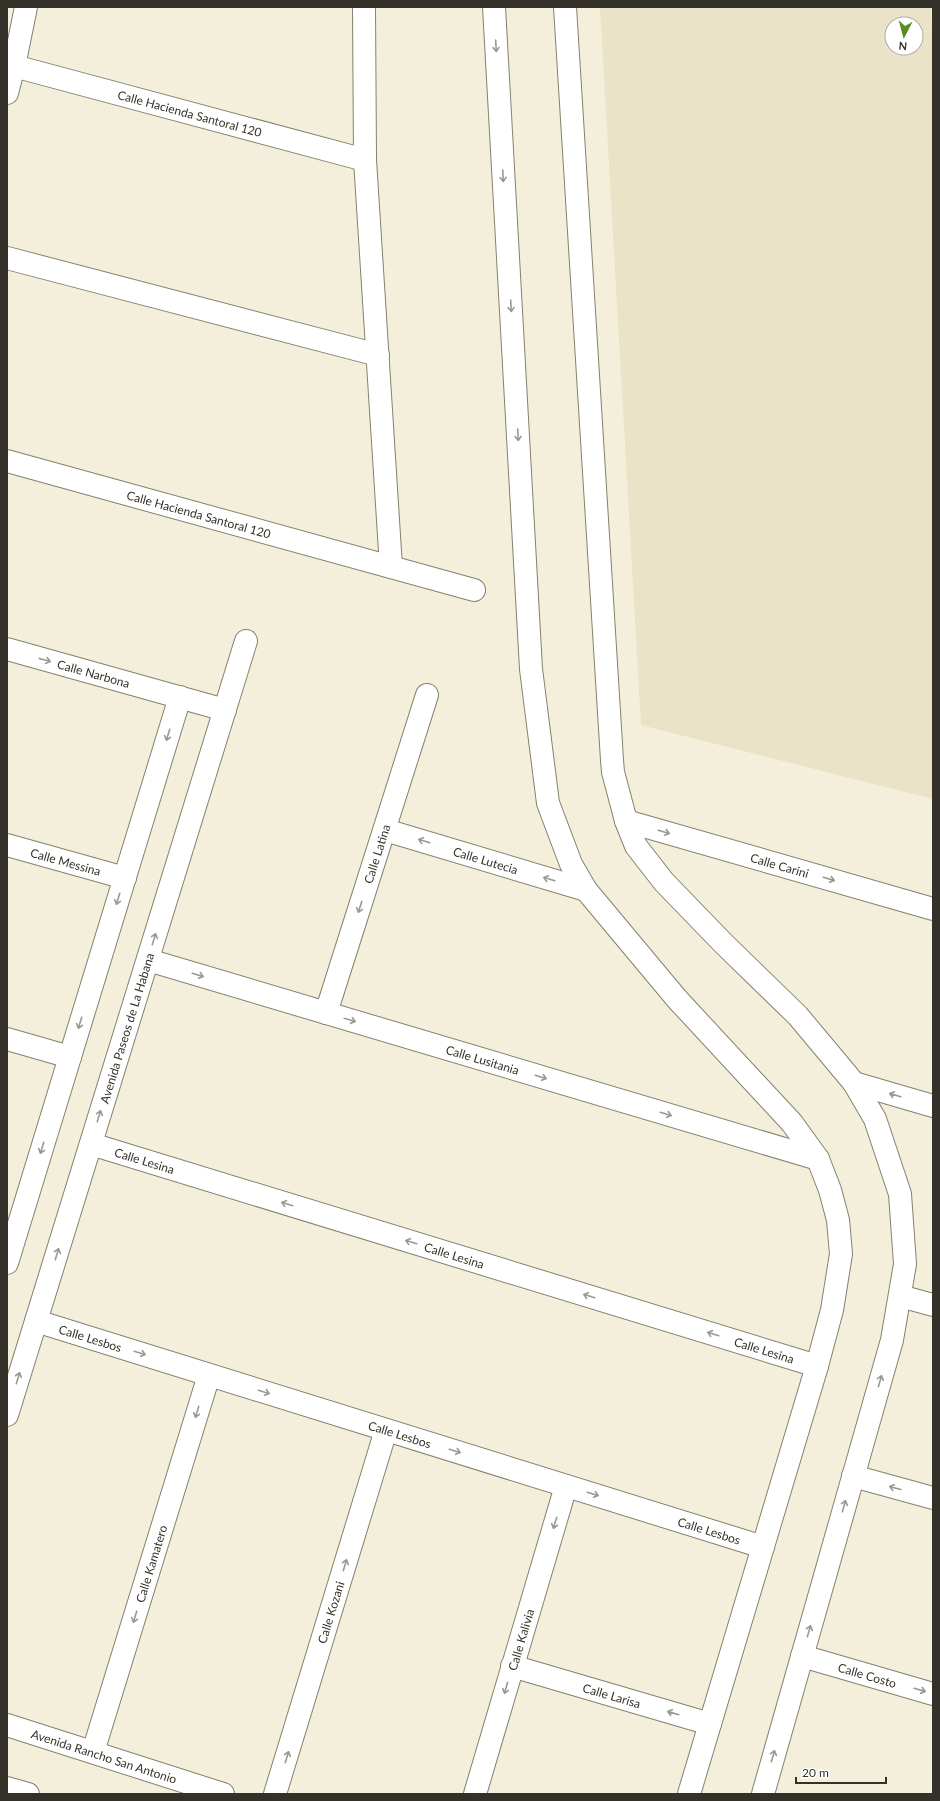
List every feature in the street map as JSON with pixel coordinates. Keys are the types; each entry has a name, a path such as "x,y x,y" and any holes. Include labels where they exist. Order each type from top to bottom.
{"street":[{"path":"7,93 26,7"},
{"path":"364,7 366,160 391,567"},
{"path":"494,7 531,669 548,803 571,864 586,890 677,999 792,1123 818,1159 830,1190 838,1220 841,1254 832,1310 817,1366 689,1794"},
{"path":"565,7 612,760 613,772 626,821 636,846 664,882 723,943 798,1016 854,1083 875,1119 900,1194 905,1264 892,1340 763,1794"},
{"name":"Calle Hacienda Santoral 120","path":"14,66 366,160"},
{"path":"7,258 378,355"},
{"name":"Calle Hacienda Santoral 120","path":"7,460 474,590"},
{"name":"Avenida Paseos de La Habana","path":"7,1416 246,641"},
{"name":"Calle Narbona","path":"7,649 225,710"},
{"name":"Calle Latina","path":"326,1014 427,695"},
{"path":"7,1264 10,1241 70,1057 180,697"},
{"name":"Calle Carini","path":"626,821 933,909"},
{"name":"Calle Lutecia","path":"384,830 586,890"},
{"name":"Calle Messina","path":"7,845 125,878"},
{"name":"Calle Lusitania","path":"148,960 818,1159"},
{"path":"7,1039 70,1057"},
{"path":"854,1083 933,1106"},
{"name":"Calle Lesina","path":"91,1144 817,1366"},
{"path":"900,1296 933,1305"},
{"name":"Calle Lesbos","path":"36,1321 763,1547"},
{"name":"Calle Kamatero","path":"93,1752 209,1375"},
{"name":"Calle Kozani","path":"275,1794 386,1430"},
{"path":"853,1476 933,1498"},
{"name":"Calle Kalivia","path":"474,1794 566,1486"},
{"name":"Calle Costo","path":"802,1656 933,1694"},
{"name":"Calle Larisa","path":"512,1666 710,1724"},
{"name":"Avenida Rancho San Antonio","path":"7,1725 223,1794"},
{"path":"7,1788 28,1794"}],"shaded area":[{"path":"600,7 931,7 933,54 933,799 641,725"}]}
